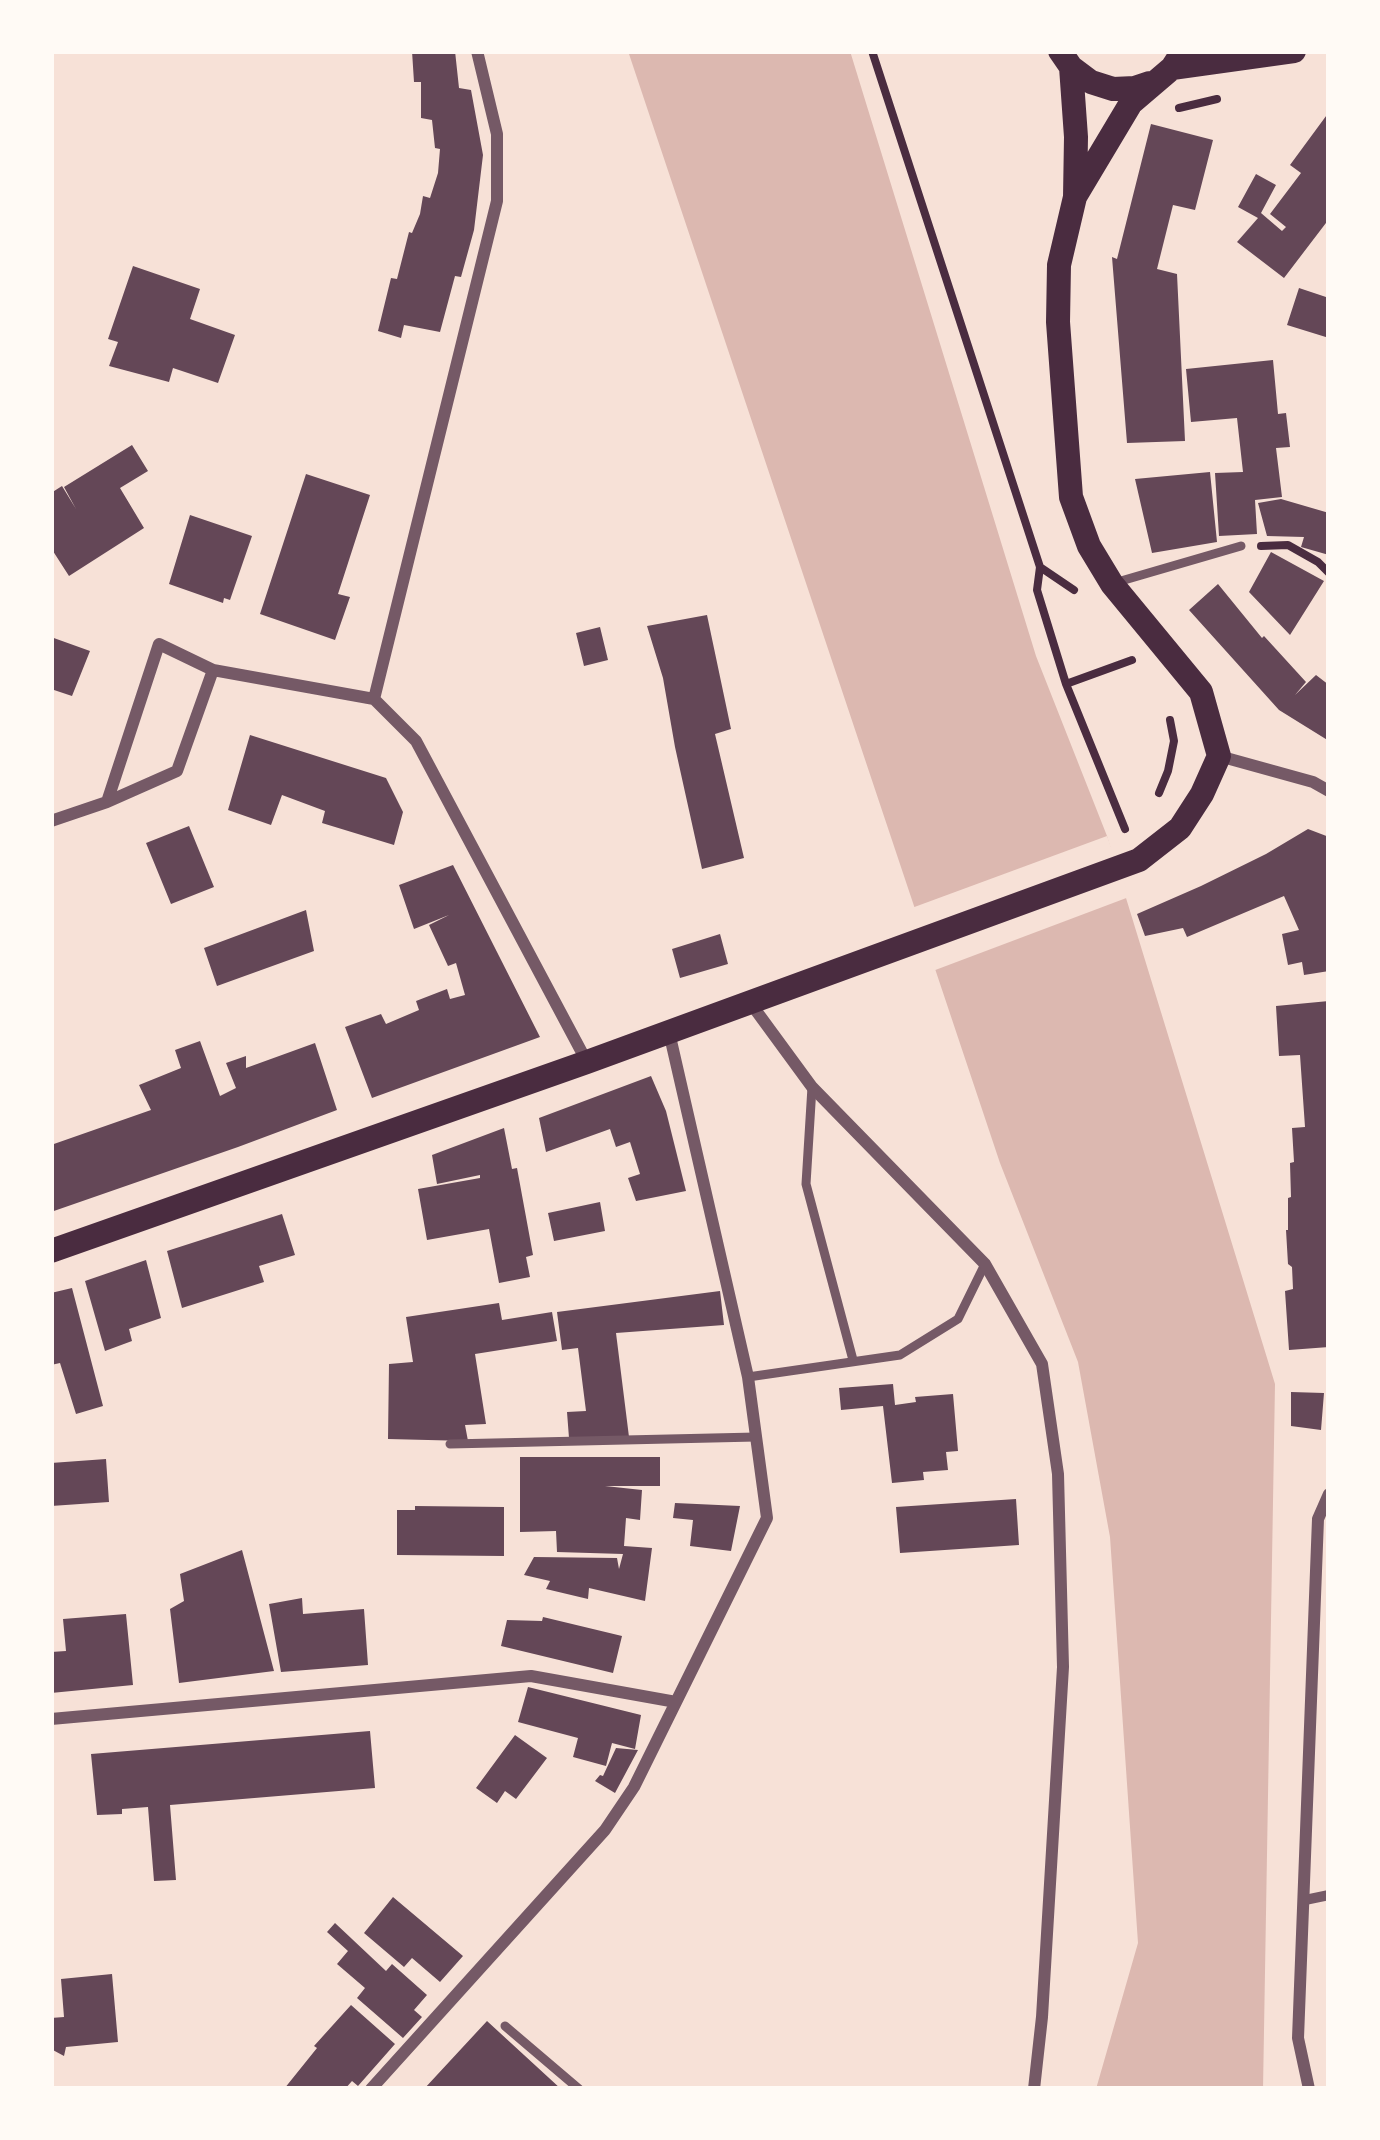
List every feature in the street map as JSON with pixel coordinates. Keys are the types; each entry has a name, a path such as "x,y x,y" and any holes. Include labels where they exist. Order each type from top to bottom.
{"main road":[{"path":"1065,59 1091,82 1113,89 1135,88 1169,67 1294,51"},
{"path":"51,1251 1138,860 1180,828 1219,756 1201,692 1112,584 1089,546 1071,497 1058,322 1059,265 1075,197 1076,137 1065,59"},
{"path":"1075,197 1131,103 1169,67"}],"street":[{"path":"374,699 497,201 497,134 477,51"},
{"path":"106,802 159,644 213,670 374,699 416,741 587,1062"},
{"path":"51,821 177,771 213,670"},
{"path":"1219,756 1313,782 1329,791"},
{"path":"749,1001 812,1087 985,1264 1042,1364 1058,1474 1063,1667 1034,2089"},
{"path":"371,2089 605,1830 634,1787 766,1518 748,1377 669,1031"},
{"path":"1309,2089 1298,2038 1318,1520 1329,1494"},
{"path":"51,1719 531,1676 676,1702"},
{"path":"1305,1900 1329,1894"}],"lane":[{"path":"1112,584 1241,546"},
{"path":"812,1087 806,1184 853,1360"},
{"path":"748,1377 900,1355 958,1319 985,1264"},
{"path":"450,1444 756,1437"},
{"path":"505,2026 579,2089"}],"path":[{"path":"872,51 1040,567 1036,590 1066,684 1127,833 1139,823"},
{"path":"1241,546 1288,545 1329,573"},
{"path":"1040,567 1088,603"},
{"path":"1126,646 1147,670"},
{"path":"1066,684 1137,658"},
{"path":"1157,800 1174,741 1169,712"}],"shaded area":[{"path":"628,51 850,51 1036,656 1107,836 1275,1384 1263,2089 1096,2089 1138,1943 1110,1537 1078,1362 1000,1163"}],"pier":[{"path":"1107,836 1129,897 930,972 909,909"}],"building":[{"path":"412,51 455,51 459,88 471,90 483,155 474,230 440,332 404,325 401,338 378,331 391,278 397,279 423,196 430,198 440,149 435,148 432,120 421,118 421,82 414,82"},
{"path":"1329,112 1329,219 1284,278 1237,242 1258,218 1238,207 1256,174 1276,185 1261,213 1282,231 1286,227 1270,214 1301,173 1290,165"},
{"path":"1151,124 1213,140 1195,210 1173,205 1157,269 1177,274 1185,441 1127,443 1112,257 1117,259"},
{"path":"133,266 200,289 190,319 235,335 218,383 173,368 169,382 109,366 118,342 108,339"},
{"path":"1299,288 1329,298 1329,338 1287,325"},
{"path":"1273,360 1278,414 1286,413 1290,447 1276,448 1282,497 1255,500 1257,534 1219,536 1215,473 1243,472 1237,418 1191,422 1186,369"},
{"path":"132,445 148,471 120,488 144,528 69,576 51,548 51,493 62,486 76,509 64,487"},
{"path":"1210,472 1217,542 1152,553 1135,479"},
{"path":"306,474 370,495 338,594 350,597 335,640 260,614"},
{"path":"1281,499 1329,513 1329,555 1301,547 1304,537 1267,536 1258,503"},
{"path":"190,515 252,536 230,600 224,598 223,603 169,584"},
{"path":"1271,552 1324,581 1290,635 1249,592"},
{"path":"1218,584 1306,682 1295,695 1316,675 1329,685 1329,741 1279,710 1189,610"},
{"path":"707,615 731,729 715,734 744,858 702,869 663,678 647,626"},
{"path":"600,627 608,660 584,666 576,633"},
{"path":"51,637 90,651 72,696 51,689"},
{"path":"250,735 386,778 403,812 394,845 322,823 325,811 282,795 271,825 228,810"},
{"path":"189,826 214,887 171,904 146,843"},
{"path":"1308,829 1329,837 1329,971 1304,975 1302,962 1288,965 1282,934 1299,930 1284,896 1187,937 1183,928 1145,936 1137,914 1266,854"},
{"path":"453,865 540,1037 372,1098 345,1027 381,1014 386,1024 419,1010 416,1001 447,989 450,999 465,995 456,963 448,966 429,925 449,915 414,929 399,885"},
{"path":"306,910 314,951 217,986 204,948"},
{"path":"720,934 728,964 680,978 672,949"},
{"path":"1329,1001 1329,1347 1289,1350 1285,1291 1293,1289 1286,1230 1290,1163 1294,1162 1292,1128 1305,1127 1300,1055 1279,1056 1276,1006"},
{"path":"200,1041 220,1096 236,1088 226,1063 246,1056 246,1068 315,1043 337,1110 51,1212 51,1145 151,1110 139,1085 181,1068 175,1050"},
{"path":"651,1076 666,1111 686,1191 636,1201 628,1178 640,1174 630,1142 616,1147 610,1129 546,1152 539,1118"},
{"path":"504,1128 512,1169 517,1168 533,1255 526,1257 530,1277 499,1283 489,1229 427,1240 418,1189 480,1178 437,1184 432,1155"},
{"path":"600,1202 605,1231 554,1241 548,1213"},
{"path":"282,1214 295,1255 259,1266 264,1282 182,1308 167,1251"},
{"path":"146,1260 161,1318 129,1329 132,1341 105,1351 85,1281"},
{"path":"72,1288 103,1406 76,1414 60,1363 51,1365 51,1293"},
{"path":"720,1291 724,1325 616,1333 629,1437 569,1438 567,1412 586,1411 578,1348 562,1350 557,1312"},
{"path":"499,1303 502,1320 552,1312 557,1341 475,1354 486,1424 465,1425 468,1441 388,1439 389,1364 413,1362 406,1317"},
{"path":"893,1384 895,1405 916,1402 915,1397 953,1394 958,1451 946,1452 948,1470 923,1472 924,1480 892,1483 883,1406 841,1410 839,1388"},
{"path":"1291,1392 1324,1393 1321,1430 1291,1426"},
{"path":"520,1457 660,1457 660,1486 605,1486 642,1490 640,1520 626,1518 624,1546 652,1548 645,1601 589,1588 588,1599 546,1589 550,1581 524,1575 534,1557 617,1558 619,1569 623,1554 557,1552 556,1531 520,1532"},
{"path":"106,1459 109,1502 51,1506 51,1463"},
{"path":"1016,1499 1019,1545 900,1553 896,1507"},
{"path":"675,1503 740,1506 731,1551 690,1546 693,1520 673,1518"},
{"path":"415,1506 504,1507 504,1556 397,1555 397,1510 415,1510"},
{"path":"242,1550 274,1671 179,1683 170,1609 184,1601 180,1574"},
{"path":"302,1598 303,1614 364,1609 368,1665 281,1672 269,1604"},
{"path":"126,1614 133,1685 51,1693 51,1652 66,1651 63,1619"},
{"path":"543,1617 622,1636 613,1673 501,1646 507,1620 542,1621"},
{"path":"528,1687 641,1715 635,1749 612,1743 606,1766 573,1757 578,1738 518,1722"},
{"path":"370,1731 375,1788 170,1805 176,1880 154,1881 148,1807 97,1815 91,1754"},
{"path":"515,1735 547,1758 516,1799 505,1791 497,1803 476,1788"},
{"path":"616,1748 638,1750 615,1793 595,1781 603,1776"},
{"path":"393,1897 463,1956 440,1982 412,1958 404,1967 364,1933"},
{"path":"335,1923 386,1971 392,1964 427,1995 414,2010 422,2017 403,2038 357,1998 365,1988 337,1964 348,1951 327,1932"},
{"path":"112,1974 118,2042 66,2047 64,2056 51,2049 51,2018 64,2017 61,1979"},
{"path":"351,2005 395,2044 358,2086 352,2081 345,2089 284,2089 317,2048 314,2046"},
{"path":"487,2021 561,2089 424,2089"}]}
